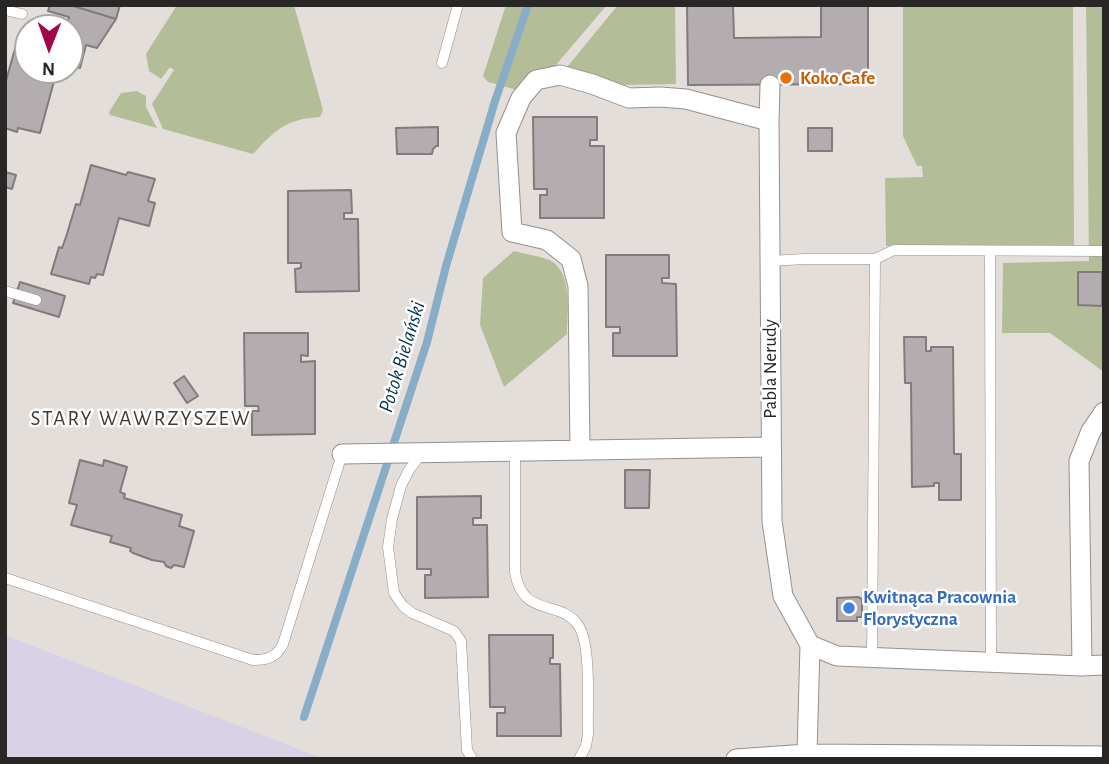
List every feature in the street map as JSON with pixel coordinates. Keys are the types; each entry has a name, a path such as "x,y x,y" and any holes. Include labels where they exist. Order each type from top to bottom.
{"street":[{"path":"580,450 578,286 571,259 547,240 512,232 506,133 521,98 536,80 560,75 629,98 685,99 768,121"},
{"name":"Pabla Nerudy","path":"770,85 768,121 772,521 783,596 810,645"},
{"path":"1082,666 1079,461 1091,431 1104,412"},
{"path":"342,454 771,447"},
{"path":"807,754 810,645 837,656 1104,665"},
{"path":"736,759 807,754 1104,756"}],"lane":[{"path":"442,63 458,5"},
{"path":"5,10 22,14"},
{"path":"769,261 875,259 894,250 1104,251"},
{"path":"990,251 991,662"},
{"path":"872,657 875,259"},
{"path":"5,291 36,300"},
{"path":"515,451 515,572 519,587 534,604 571,617 578,624 584,641 588,734 586,746 579,759"},
{"path":"414,452 392,519 388,547 394,593 398,601 412,613 454,631 461,641 467,750 471,759"},
{"path":"5,578 253,660 272,658 283,644 342,454"}],"shaded area":[{"path":"5,635 324,759 5,759"}],"green space":[{"path":"177,5 294,5 323,110 320,117 298,120 282,127 253,154 163,129 152,104 174,70 170,67 161,79 149,71 146,54"},
{"path":"506,5 607,5 555,66 532,74 522,81 517,90 488,82 483,76"},
{"path":"618,5 675,5 676,84 620,85 567,67"},
{"path":"903,5 1073,5 1074,245 886,246 885,178 923,177 922,166 917,166 903,136"},
{"path":"1086,5 1104,7 1104,372 1050,333 1002,333 1003,263 1089,261"},
{"path":"137,91 146,96 146,107 157,128 110,115 109,112 121,93"},
{"path":"514,251 547,259 558,267 566,284 567,334 504,387 480,325 483,278"}],"building":[{"path":"50,5 70,5 116,19 97,48 86,45 84,53 84,14 58,14 48,11"},
{"path":"70,5 120,5 116,19"},
{"path":"687,5 733,5 734,38 821,37 821,5 868,5 868,84 688,85"},
{"path":"14,52 14,84 53,84 40,133 18,128 17,132 5,128 5,84"},
{"path":"533,117 597,117 597,140 590,140 590,146 604,146 604,218 540,218 540,195 547,195 547,189 534,189"},
{"path":"438,127 438,146 433,149 432,154 397,154 396,128"},
{"path":"808,128 832,128 832,151 808,151"},
{"path":"91,165 126,175 128,172 155,179 148,201 155,203 149,226 119,218 103,275 91,277 89,284 51,274 76,204 80,205"},
{"path":"5,172 16,175 12,189 5,187"},
{"path":"351,190 352,213 344,213 344,219 358,219 359,291 296,292 295,269 301,268 301,263 288,263 288,191"},
{"path":"606,255 669,255 669,278 662,278 662,283 676,284 677,356 613,356 613,333 620,333 620,327 606,327"},
{"path":"1078,272 1102,272 1102,306 1078,305"},
{"path":"20,282 65,296 59,317 13,303"},
{"path":"244,333 308,333 308,356 301,355 301,362 315,361 315,434 252,435 252,411 259,411 258,406 245,406"},
{"path":"904,337 926,337 926,351 931,351 931,347 953,347 954,454 961,454 961,500 939,500 939,483 934,483 934,486 912,487 911,383 905,383"},
{"path":"184,376 198,396 187,403 174,383"},
{"path":"80,460 103,466 104,460 127,467 120,492 125,494 124,498 182,515 179,526 194,531 184,567 174,565 171,568 164,562 133,553 131,548 110,542 112,536 71,525 77,505 69,503"},
{"path":"625,470 650,470 649,508 625,508"},
{"path":"481,496 481,518 473,518 473,525 487,525 488,597 425,598 425,575 431,575 431,569 417,569 417,497"},
{"name":"Kwitnąca Pracownia Florystyczna","path":"837,598 862,599 862,617 857,617 857,621 837,621"},
{"path":"489,635 553,635 553,658 550,658 550,664 560,664 561,736 497,736 497,713 505,713 505,707 490,707"}],"waterway":[{"name":"Potok Bielański","path":"304,717 427,342 446,266 495,101 528,5"}],"place":[{"name":"Koko Cafe","path":"786,78"},
{"name":"Kwitnąca Pracownia Florystyczna","path":"849,608"}],"district":[{"name":"STARY WAWRZYSZEW","path":"141,419"}]}
